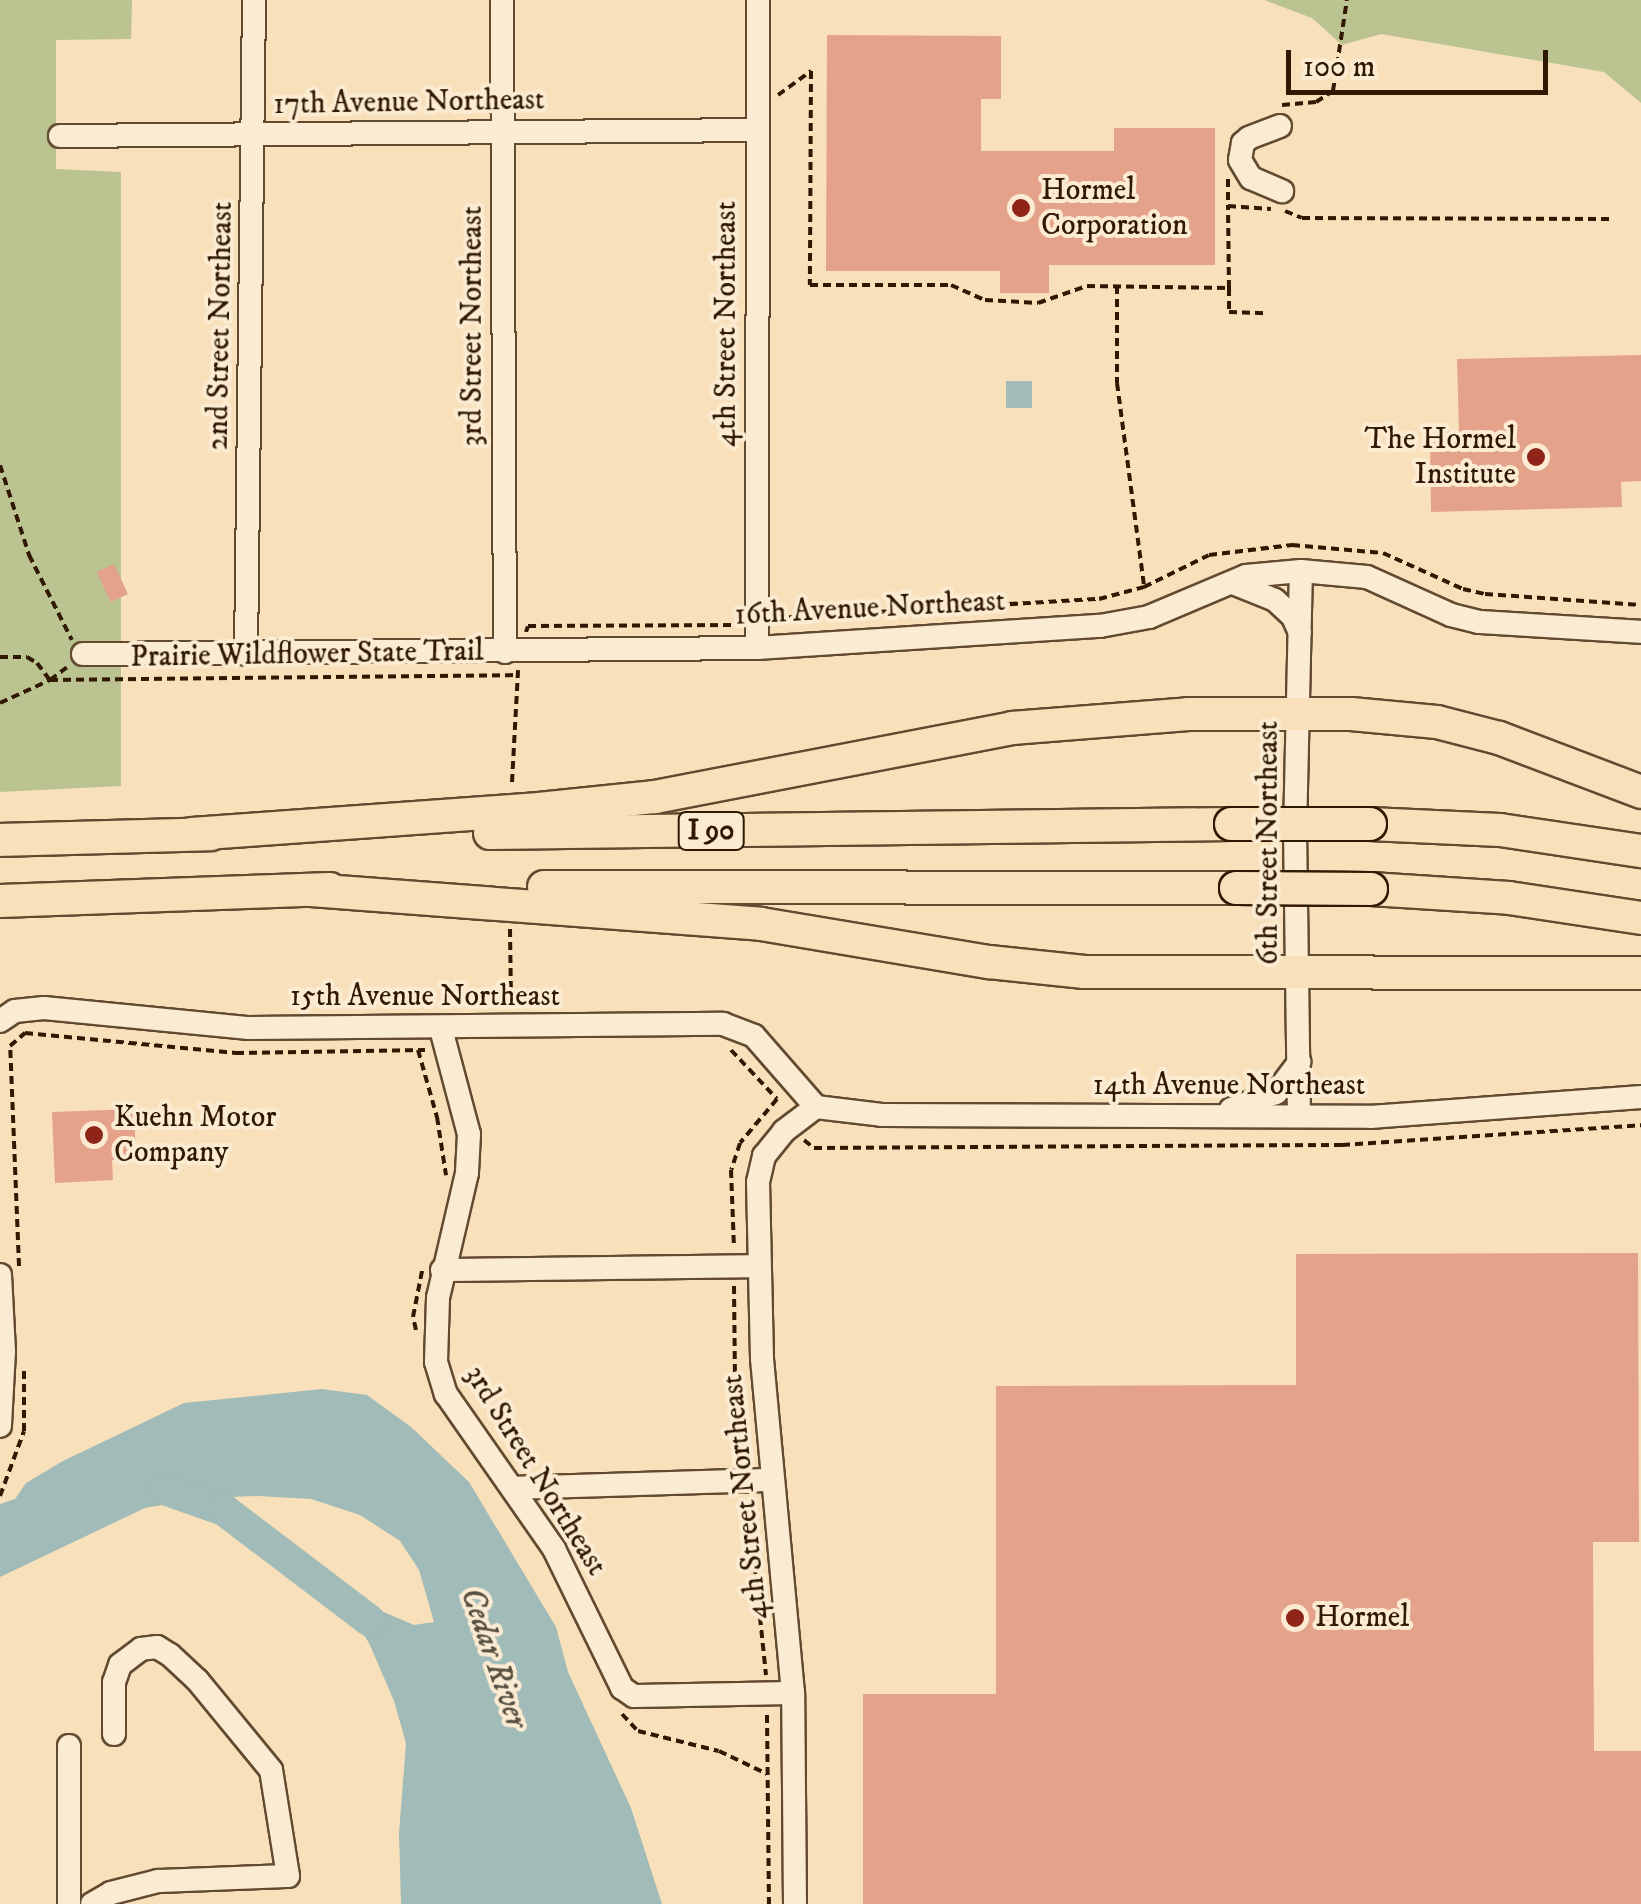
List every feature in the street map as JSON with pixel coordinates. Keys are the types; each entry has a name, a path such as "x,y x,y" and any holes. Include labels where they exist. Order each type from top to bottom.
{"highway":[{"path":"192,834 529,810 654,796 1064,721 1300,713 1400,718 1463,728 1641,792"},
{"name":"I 90","path":"0,840 192,834 1370,824 1500,830 1641,851"},
{"name":"I 90","path":"0,901 311,890 1371,889 1509,898 1641,918"},
{"path":"311,890 761,924 989,962 1084,972 1641,973"}],"street":[{"name":"2nd Street Northeast","path":"246,654 254,0"},
{"name":"3rd Street Northeast","path":"502,0 505,652"},
{"name":"4th Street Northeast","path":"757,648 758,0"},
{"path":"1277,117 1242,143 1240,160 1250,178 1282,191"},
{"name":"17th Avenue Northeast","path":"60,136 501,131 758,120"},
{"name":"16th Avenue Northeast","path":"84,654 757,648 1118,624 1168,610 1246,576 1302,571 1367,577 1452,616 1479,622 1641,632"},
{"name":"6th Street Northeast","path":"1299,1116 1295,794 1302,571"},
{"path":"1224,584 1249,586 1275,600 1292,617 1302,642"},
{"name":"15th Avenue Northeast","path":"1,1020 15,1010 44,1008 249,1028 736,1026 754,1036 816,1108"},
{"name":"3rd Street Northeast","path":"441,1029 469,1134 467,1174 433,1266 436,1362 446,1394 554,1549 622,1688 625,1702"},
{"path":"1196,1116 1247,1105 1276,1092 1299,1062"},
{"name":"14th Avenue Northeast","path":"816,1108 882,1115 1299,1116 1431,1114 1641,1097"},
{"name":"4th Street Northeast","path":"795,1904 787,1595 746,1266 764,1156 784,1131 816,1108"},
{"path":"433,1266 746,1266"},
{"path":"0,1426 10,1278"},
{"path":"513,1488 772,1480"},
{"path":"92,1904 111,1893 158,1880 288,1876 271,1770 196,1680 170,1655 156,1647 141,1649 120,1666 114,1682 114,1734"},
{"path":"625,1702 792,1693"},
{"path":"68,1746 69,1904"}],"path":[{"path":"1277,117 1326,98 1336,80 1347,0"},
{"path":"758,120 811,71 810,285 951,285 985,300 1038,303 1077,288 1228,288"},
{"path":"1228,175 1229,312 1266,313"},
{"path":"1228,206 1282,210 1302,218 1609,219"},
{"path":"1117,286 1117,383 1144,587"},
{"path":"0,465 29,555 62,627 84,654"},
{"path":"0,657 26,657 38,663 50,680 0,703"},
{"name":"Prairie Wildflower State Trail","path":"50,680 518,675 512,782"},
{"path":"510,929 512,1028"},
{"path":"10,1278 10,1046 25,1033 236,1053 418,1050 437,1117 446,1177"},
{"path":"726,1044 776,1099 740,1144 731,1170 746,1266 735,1381 767,1694 769,1904"},
{"path":"808,1144 814,1148 1361,1144 1641,1124"},
{"path":"418,1336 413,1317 433,1266"},
{"path":"0,1496 24,1431 24,1360"},
{"path":"625,1702 638,1730 719,1750 767,1774"}],"green space":[{"path":"0,0 132,0 131,39 56,40 56,169 121,172 121,786 0,792"},
{"path":"1264,0 1641,0 1641,103 1604,72 1381,34 1342,45 1312,18"}],"water":[{"path":"1006,381 1032,381 1032,408 1006,408"},
{"path":"322,1389 367,1395 411,1427 469,1482 556,1627 568,1672 631,1808 662,1904 401,1904 399,1833 406,1743 394,1701 369,1643 337,1592 414,1625 434,1622 419,1570 400,1541 360,1515 311,1499 202,1498 145,1508 0,1577 0,1504 15,1499 26,1483 63,1461 184,1403"}],"building":[{"name":"Hormel Corporation","path":"827,35 1001,36 1001,99 981,99 981,151 1114,151 1114,128 1215,128 1215,265 1049,265 1049,293 1000,293 1000,271 826,271"},
{"name":"The Hormel Institute","path":"1641,355 1641,481 1621,482 1622,507 1431,512 1430,432 1459,431 1457,359"},
{"path":"114,564 128,594 111,602 97,572"},
{"name":"Kuehn Motor Company","path":"134,1109 136,1159 112,1160 113,1180 55,1183 52,1112"},
{"name":"Hormel","path":"1638,1253 1639,1542 1593,1542 1594,1751 1641,1751 1641,1904 863,1904 863,1694 996,1694 996,1386 1296,1385 1296,1254"}],"waterway":[{"name":"Cedar River","path":"161,1488 224,1510 370,1621"}],"place":[{"name":"Hormel Corporation","path":"1021,208"},
{"name":"The Hormel Institute","path":"1536,457"},
{"name":"Kuehn Motor Company","path":"94,1135"},
{"name":"Hormel","path":"1295,1618"}]}
